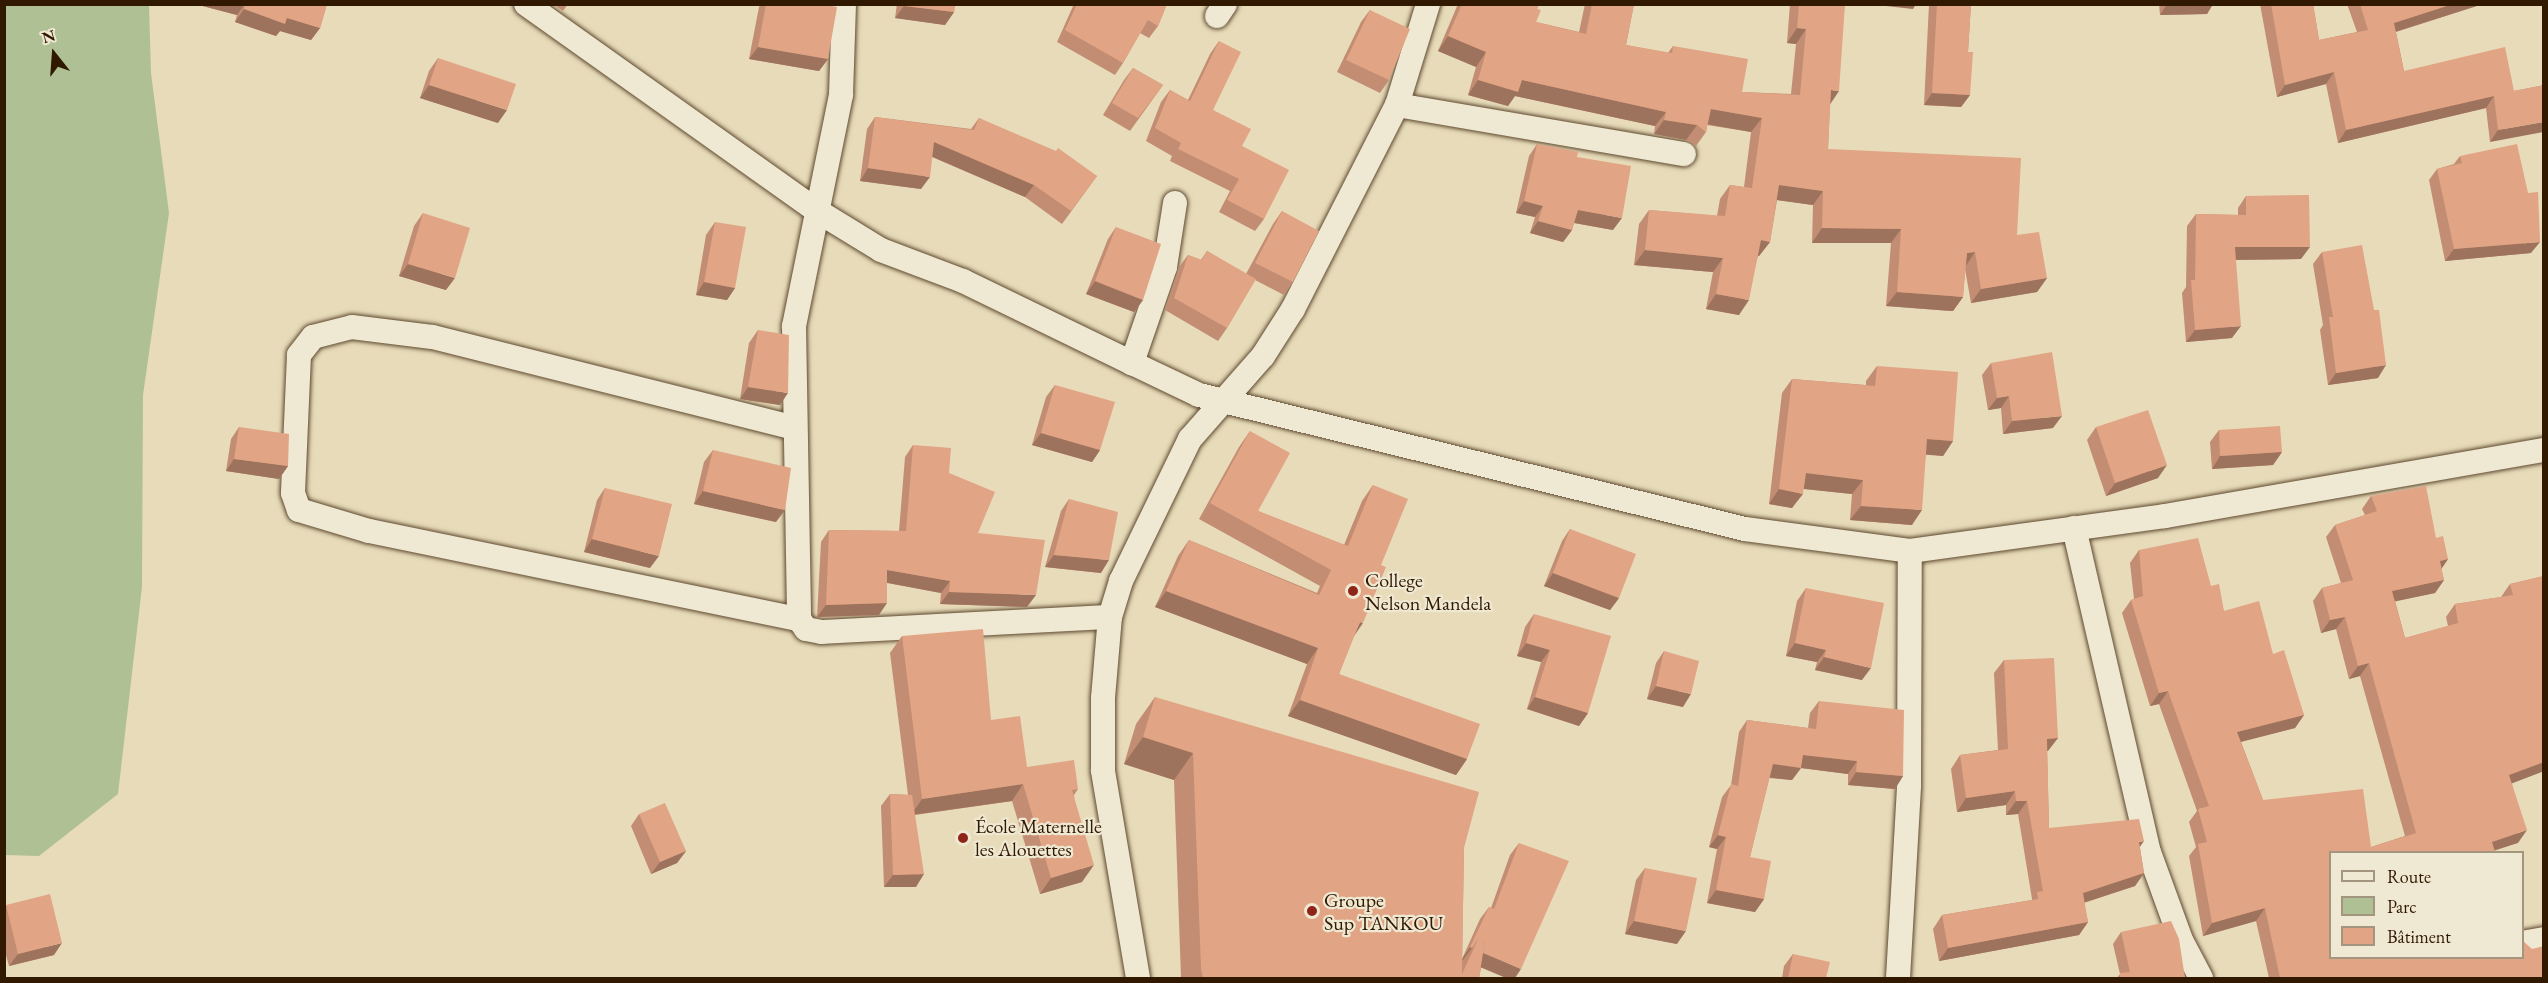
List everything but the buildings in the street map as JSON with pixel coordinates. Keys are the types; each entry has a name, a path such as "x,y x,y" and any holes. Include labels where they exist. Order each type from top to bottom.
{"street":[{"path":"526,4 819,212 881,250 963,281 1199,395 1224,398 1521,476 1745,529 1910,551 2074,528 2544,450"},
{"path":"844,4 841,95 819,212 803,265 794,326 799,619 806,629 822,632 1110,617"},
{"path":"1138,978 1103,770 1102,698 1110,617 1121,581 1190,439 1263,356 1293,309 1397,105 1428,4"},
{"path":"1397,105 1684,154"},
{"path":"1132,363 1165,267 1175,203"},
{"path":"795,428 432,337 352,327 313,336 299,355 293,493 299,510 369,531 799,619"},
{"path":"2074,528 2149,852 2181,940 2201,978"},
{"path":"1898,978 1909,785 1910,551"},
{"path":"2524,943 2544,939"}],"green space":[{"path":"5,4 149,5 151,73 169,213 143,395 142,587 118,794 39,856 4,855"}],"place":[{"name":"College Nelson Mandela","path":"1353,591"},
{"name":"École Maternelle les Alouettes","path":"963,838"},
{"name":"Groupe Sup TANKOU","path":"1312,911"}]}
